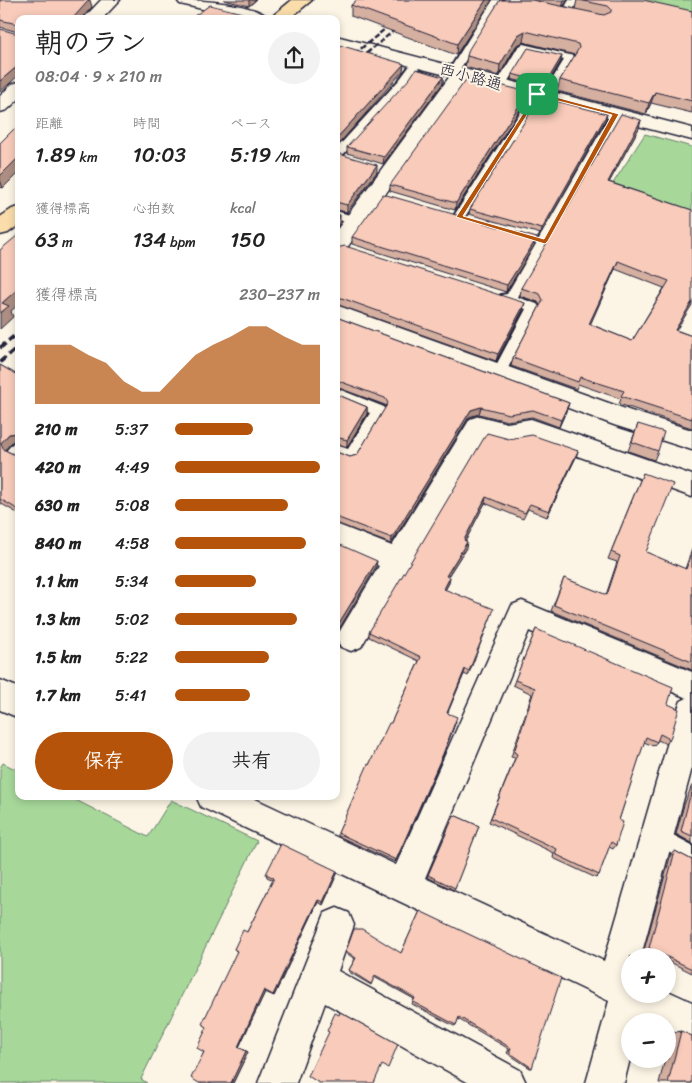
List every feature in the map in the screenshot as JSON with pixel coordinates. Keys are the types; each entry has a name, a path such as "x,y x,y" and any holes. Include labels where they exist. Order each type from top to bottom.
{"main road":[{"path":"283,15 303,0"}],"street":[{"path":"96,15 111,0"},
{"path":"186,0 253,15"},
{"name":"西小路通","path":"340,42 692,134"},
{"path":"340,247 356,221 380,194 386,170 457,73"},
{"path":"0,106 15,92"},
{"path":"340,314 623,418 692,440"},
{"path":"344,635 398,561 479,426 507,433 531,429 692,486"},
{"path":"340,537 398,561"},
{"path":"404,887 522,614 692,686"},
{"path":"635,948 656,835 692,711"},
{"path":"230,800 249,804 404,887 621,987"},
{"path":"277,1083 337,925"},
{"path":"317,979 507,1083"},
{"path":"606,1083 624,1003"},
{"path":"654,1003 692,1021"}],"lane":[{"path":"566,14 574,0"},
{"path":"457,73 504,1"},
{"path":"459,217 542,95 570,58 523,47 500,84"},
{"path":"340,155 404,81 418,62"},
{"path":"510,299 540,240 616,114"},
{"path":"340,216 356,221"},
{"path":"492,294 533,307 499,373"},
{"path":"340,395 379,411 350,456 340,452"},
{"path":"656,835 692,855"}],"green space":[{"path":"622,0 692,0 692,21"},
{"path":"645,134 692,147 692,210 610,188"},
{"path":"3,763 15,769 15,800 76,800 148,837 171,800 257,841 141,1079 147,1083 0,1083 0,768"}],"building":[{"path":"0,0 89,0 76,15 15,15 15,24 0,20"},
{"path":"357,0 486,0 457,44 351,5"},
{"path":"500,0 532,0 604,15 611,12 608,6 579,0 643,0 692,11 692,101 655,92 649,103 560,80 579,48 578,44 525,31 518,35 500,65 467,56 469,49"},
{"path":"210,5 242,13 239,15 196,15"},
{"path":"0,29 15,33 15,68 0,81"},
{"path":"340,45 404,64 340,135"},
{"path":"528,48 562,56 546,83 512,74"},
{"path":"416,69 443,77 384,157 347,147 410,78"},
{"path":"468,77 528,92 456,203 390,185"},
{"path":"540,97 607,114 542,229 470,209"},
{"path":"621,114 641,120 608,182 692,210 692,302 675,330 692,336 692,419 621,396 624,391 580,377 578,382 513,358 543,300 540,294 521,288","holes":["618,261 669,281 632,341 589,324"]},
{"path":"15,128 15,161 0,176 0,143"},
{"path":"340,154 377,165 347,205 340,203"},
{"path":"383,194 537,238 507,285 352,237"},
{"path":"15,238 15,292 2,303 9,306 0,313 0,250"},
{"path":"345,246 525,303 498,354 340,297 340,247"},
{"path":"340,318 569,403 561,420 533,410 509,414 481,407 471,410 392,538 340,518 340,453 350,457 357,455 388,403 385,398 340,381"},
{"path":"0,365 15,374 15,433 9,434 1,443 3,449 15,455 15,508 0,499"},
{"path":"340,396 367,407 347,440 340,438"},
{"path":"638,424 664,432 658,451 632,442"},
{"path":"487,433 509,439 532,435 578,451 549,511 530,504 525,513 486,497 464,540 467,542 446,576 450,577 444,589 494,609 469,671 465,669 447,713 457,717 443,754 396,860 338,833 368,764 389,723 391,723 421,657 369,632"},
{"path":"643,473 673,484 646,552 686,569 692,553 692,662 554,605 564,578 607,595 620,556 611,552"},
{"path":"340,545 377,561 340,621"},
{"path":"536,629 673,687 668,704 679,709 670,739 660,734 657,742 646,737 619,820 623,822 616,845 611,842 599,875 555,854 557,849 491,818 517,754 514,752 535,688 515,680"},
{"path":"692,793 692,836 681,831"},
{"path":"454,815 479,826 455,888 428,875"},
{"path":"281,844 337,871 323,902 318,900 273,995 264,990 238,1047 246,1051 231,1083 199,1083 191,1078 204,1052 197,1048 207,1027 202,1024 237,951 234,949 243,930 247,932 274,878 266,874"},
{"path":"675,851 692,860 692,969 676,961 676,948 649,948"},
{"path":"420,911 561,978 532,1068 509,1052 511,1048 459,1017 456,1025 413,1002 415,998 375,976 371,984 349,970 356,958 346,951 354,929 362,929 401,953"},
{"path":"340,1012 398,1044 388,1068 382,1065 374,1083 319,1083 308,1076 329,1032 327,1031 335,1013 339,1015"},
{"path":"681,1031 692,1036 692,1083 668,1083 672,1068 676,1068 676,1051"}],"railway":[{"path":"340,66 396,20"},
{"path":"340,76 404,22"},
{"path":"0,348 15,335"},
{"path":"0,362 15,349"}],"route":[{"path":"537,94 616,114 545,241 459,217 537,94"}]}
